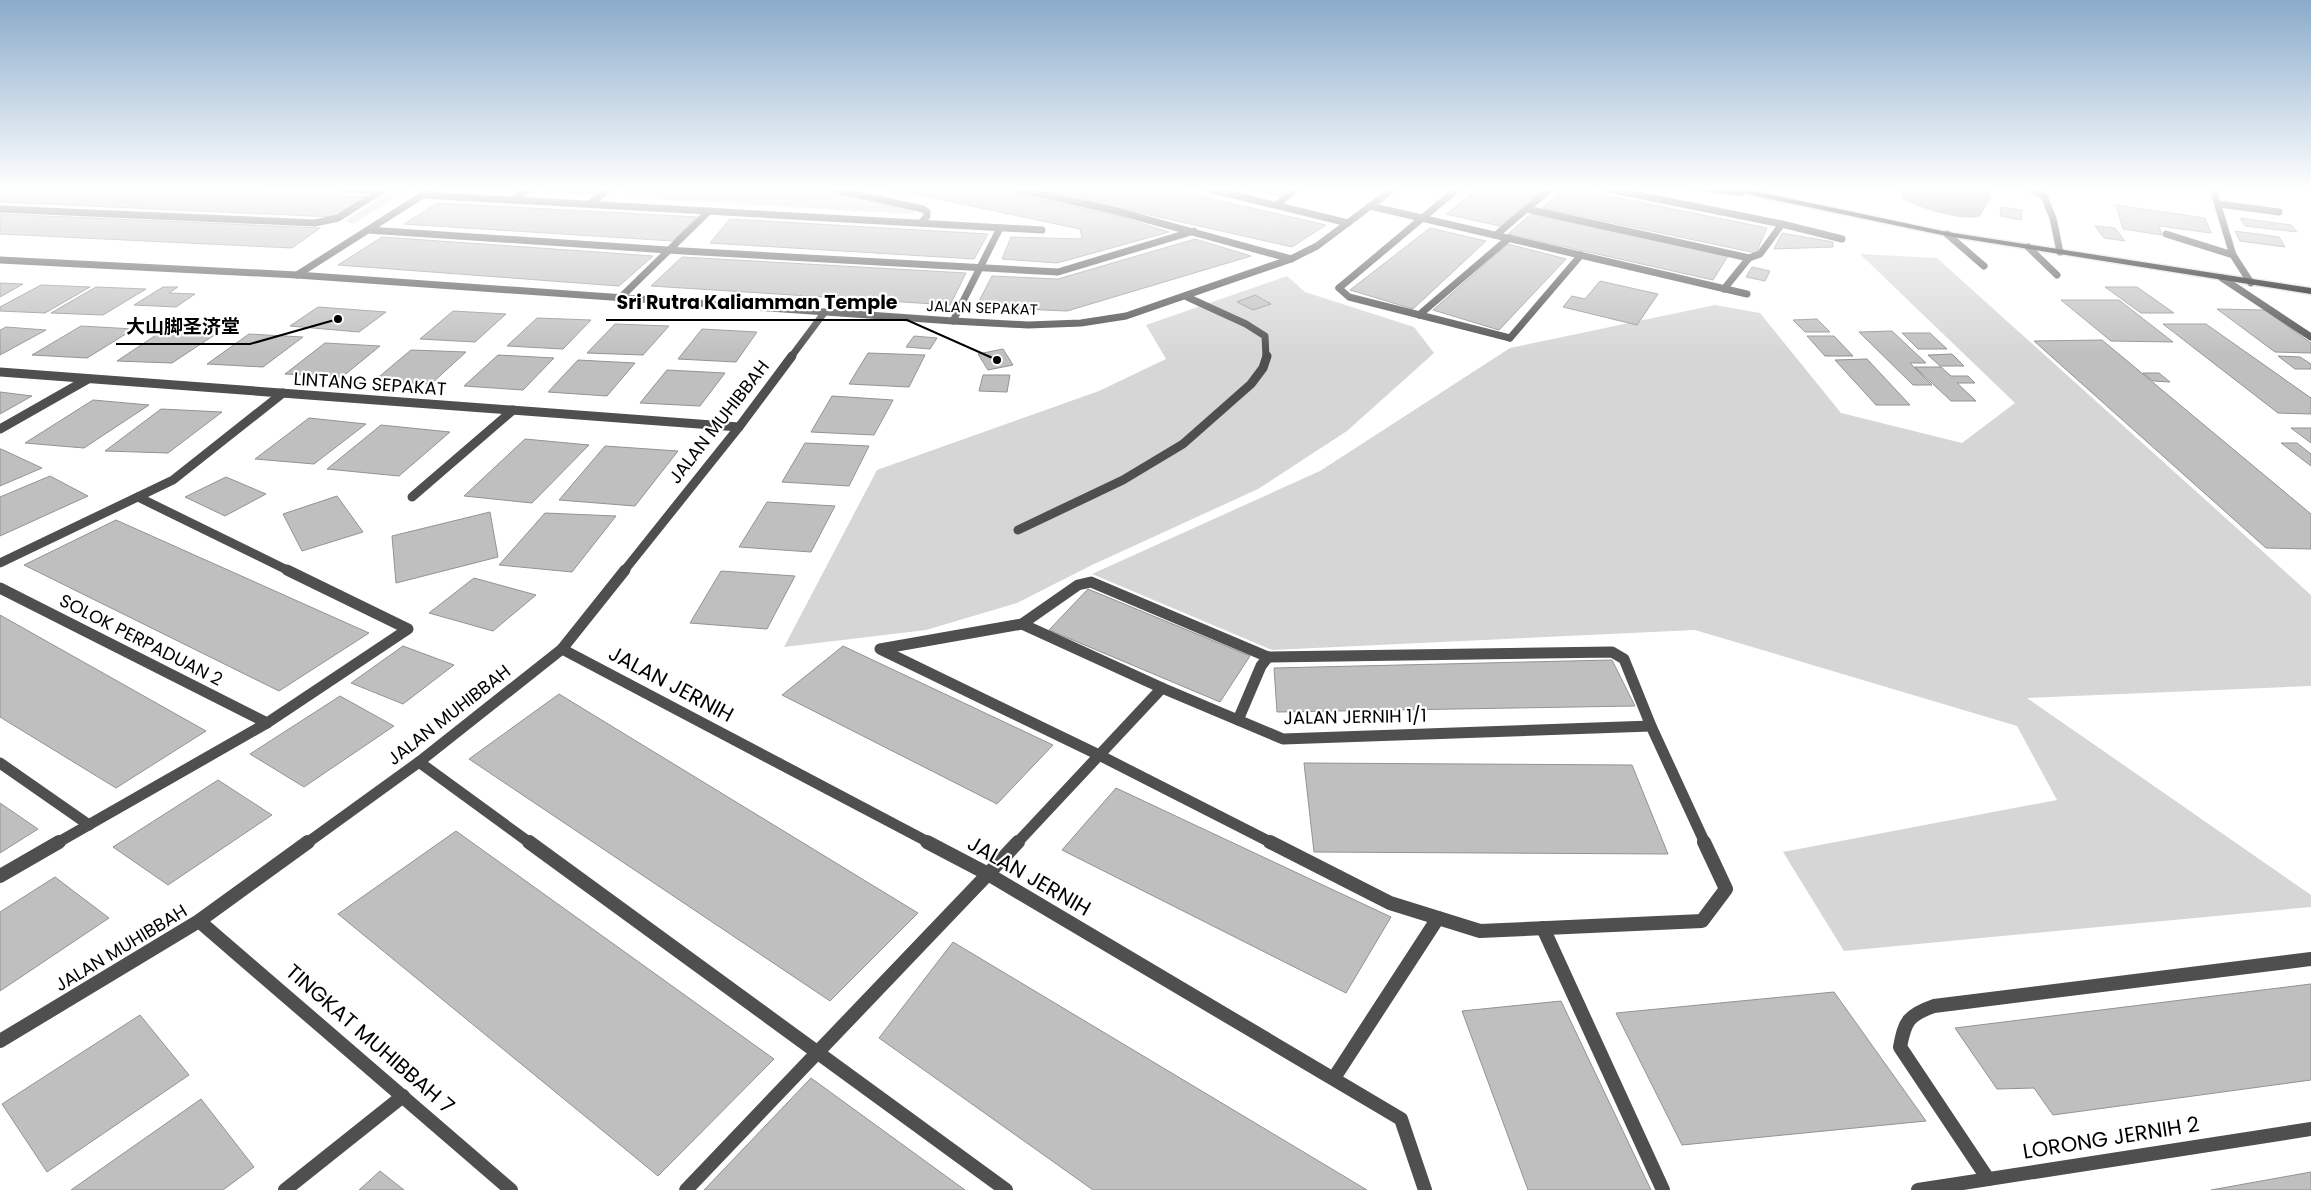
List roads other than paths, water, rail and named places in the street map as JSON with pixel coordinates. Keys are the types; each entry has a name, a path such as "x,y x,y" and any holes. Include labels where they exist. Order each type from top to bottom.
{"main road":[{"path":"2013,245 2311,291"}],"street":[{"path":"297,275 345,245"},
{"path":"587,245 1058,272 1149,245"},
{"path":"619,299 675,245"},
{"path":"953,321 991,245"},
{"path":"1241,245 1291,259"},
{"name":"JALAN SEPAKAT","path":"0,260 297,275 824,313 1028,324 1081,323 1126,316 1187,297 1291,259 1319,245"},
{"path":"1391,245 1340,288 1349,297 1510,338 1581,255"},
{"path":"1419,315 1501,245"},
{"path":"1537,245 1747,294"},
{"path":"1688,245 1749,258"},
{"path":"1724,289 1749,258 1760,254 1767,245"},
{"path":"1959,245 1984,266"},
{"path":"2059,245 2060,252"},
{"path":"2201,245 2233,254"},
{"path":"2230,245 2233,254 2251,283"},
{"path":"2028,247 2057,276"},
{"path":"2222,278 2311,337"},
{"path":"1018,530 1138,472 1184,443 1255,380 1264,366 1269,349 1265,336 1246,324 1187,297"},
{"name":"JALAN MUHIBBAH","path":"0,1042 199,921 419,762 562,649 738,427 824,313"},
{"name":"LINTANG SEPAKAT","path":"0,372 738,427"},
{"path":"0,429 89,379"},
{"path":"0,563 174,480 283,393"},
{"path":"412,498 513,410"},
{"path":"0,876 267,723 408,629 138,497"},
{"path":"1091,582 1268,657 1612,652 1624,659 1651,726 1726,889 1702,921 1480,931 1390,903 1099,755 880,648 1022,624 1078,585 1091,582"},
{"name":"SOLOK PERPADUAN 2","path":"0,588 267,723"},
{"name":"JALAN JERNIH 1/1","path":"1022,624 1162,688 1283,739 1651,726"},
{"name":"JALAN JERNIH","path":"562,649 988,874 1400,1118 1425,1190"},
{"path":"1238,720 1261,666 1268,657"},
{"path":"686,1190 988,874 1162,688"},
{"path":"419,762 1006,1190"},
{"path":"0,763 89,825"},
{"path":"1334,1078 1438,918"},
{"name":"TINGKAT MUHIBBAH 7","path":"199,921 511,1190"},
{"path":"1543,928 1663,1190"},
{"path":"1988,1179 1900,1047 1903,1027 1913,1013 1934,1006 2311,960"},
{"path":"285,1190 403,1096"},
{"name":"LORONG JERNIH 2","path":"1918,1190 2311,1129"}],"place":[{"name":"大山脚圣济堂","path":"338,319"},
{"name":"Sri Rutra Kaliamman Temple","path":"997,360"}]}
